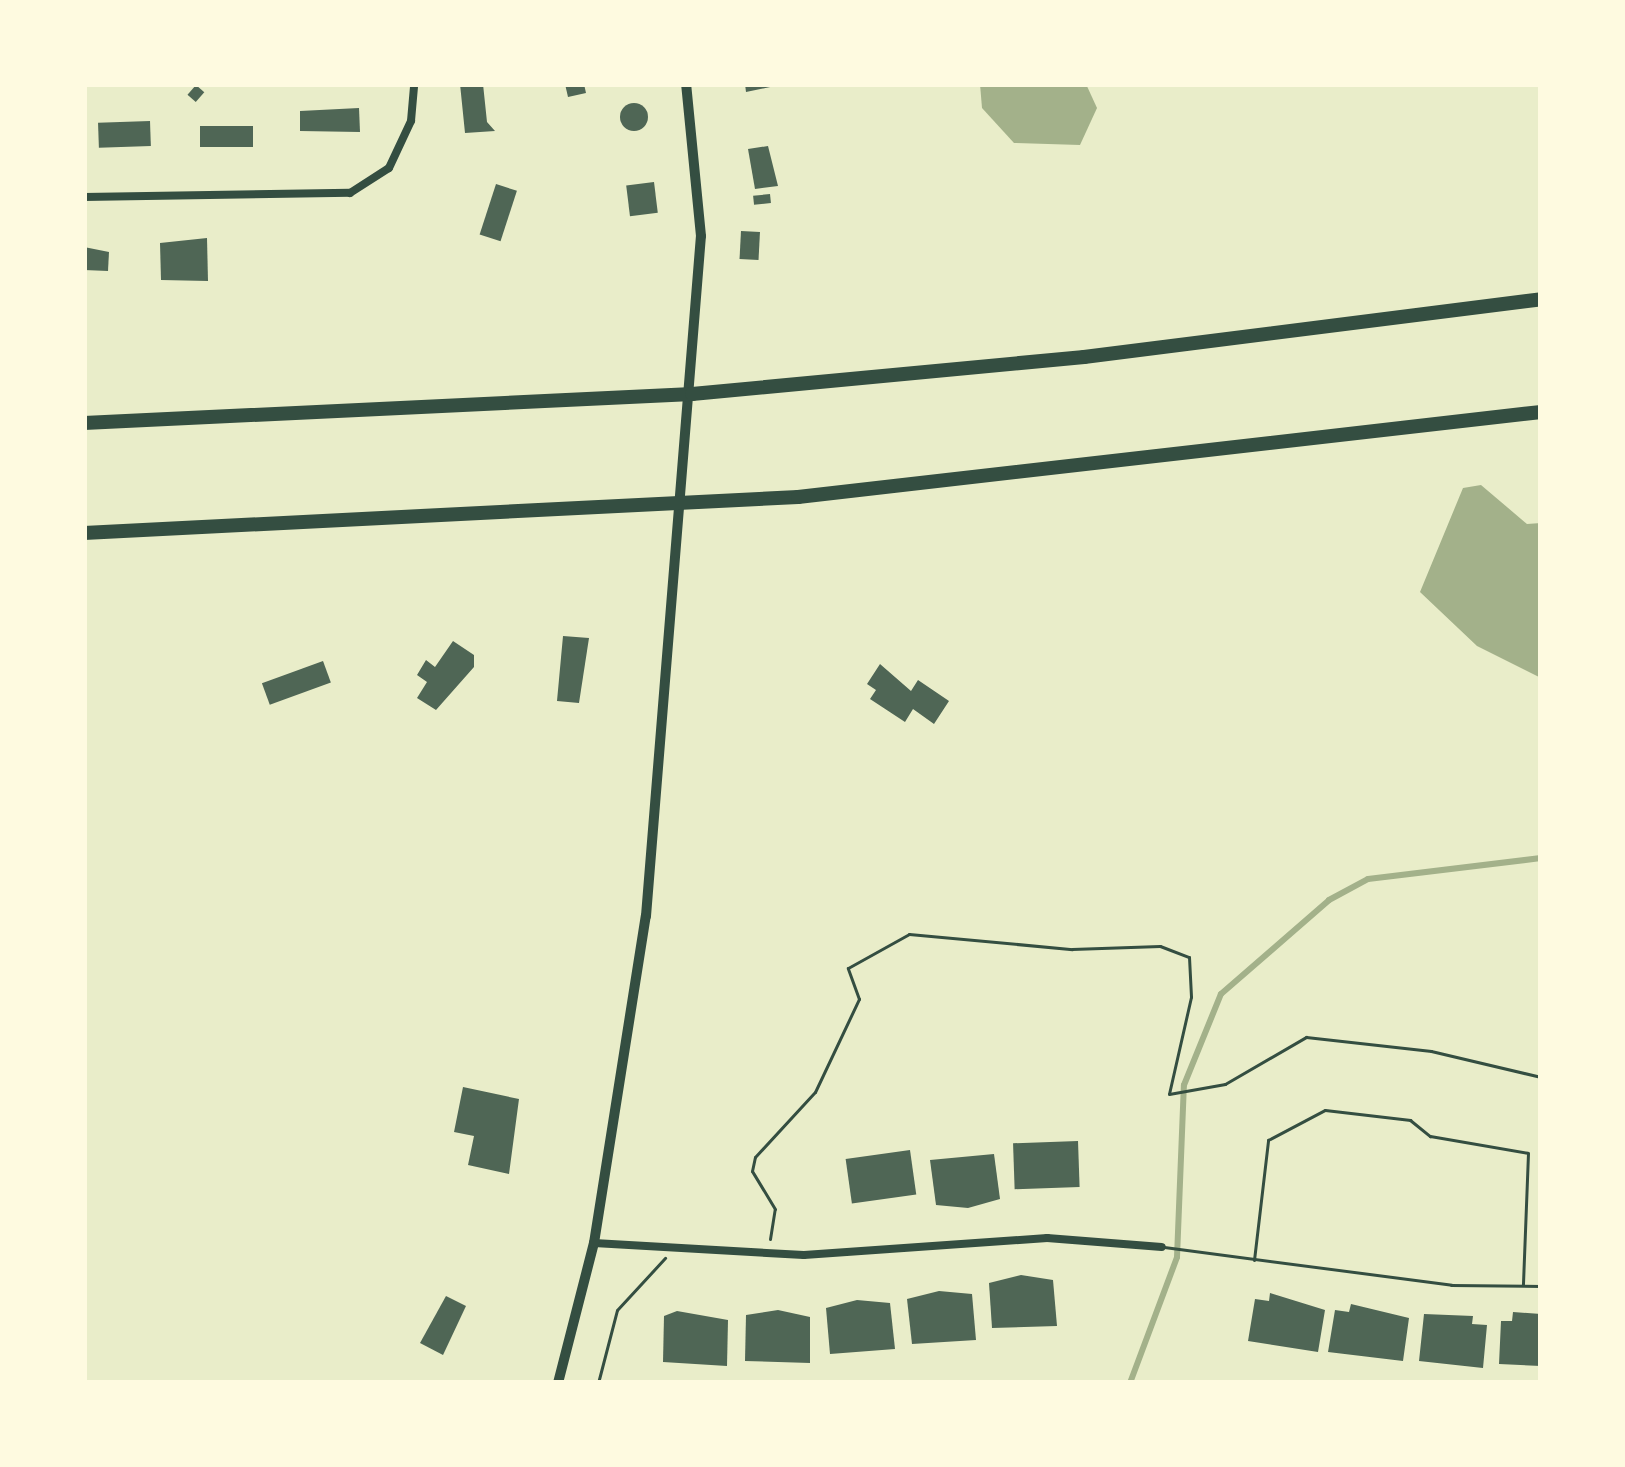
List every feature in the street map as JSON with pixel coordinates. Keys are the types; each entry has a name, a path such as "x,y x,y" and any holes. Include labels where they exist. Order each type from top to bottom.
{"highway":[{"path":"84,423 749,389 1541,299"},
{"path":"84,533 732,502 1132,464 1541,412"}],"main road":[{"path":"558,1383 594,1243 647,902 701,236 686,84"}],"street":[{"path":"84,197 350,193 389,168 411,121 414,84"},
{"path":"594,1243 894,1252 1047,1238 1162,1246"}],"lane":[{"path":"1254,1260 1268,1140 1325,1110 1410,1120 1430,1136 1528,1153 1523,1285"},
{"path":"1162,1246 1451,1285 1541,1286"}],"path":[{"path":"764,1250 778,1227 752,1171 755,1157 815,1092 859,999 848,968 892,940 932,932 1072,949 1174,949 1193,971 1167,1079 1176,1095 1192,1094 1306,1037 1431,1051 1541,1077"},
{"path":"598,1383 616,1310 673,1247"}],"shaded area":[{"path":"980,84 1086,84 1097,108 1080,145 1014,143 982,108"},
{"path":"1481,485 1527,524 1541,523 1541,678 1477,646 1420,592 1463,488"}],"building":[{"path":"460,84 483,84 487,122 495,131 465,133"},
{"path":"565,84 584,84 586,93 568,97"},
{"path":"745,84 774,84 775,86 746,92"},
{"path":"196,85 204,92 196,102 187,95"},
{"path":"634,103 644,107 648,117 644,127 634,131 624,127 620,117 624,107"},
{"path":"359,108 360,132 300,131 300,111"},
{"path":"150,121 151,146 99,148 98,123"},
{"path":"200,126 253,126 253,147 200,147"},
{"path":"768,146 778,186 755,189 748,149"},
{"path":"654,182 658,213 630,216 626,185"},
{"path":"496,184 517,191 501,241 480,234"},
{"path":"770,194 771,203 754,205 753,196"},
{"path":"741,231 760,232 759,260 740,259"},
{"path":"207,238 208,281 161,280 160,243"},
{"path":"84,247 109,252 108,271 84,270"},
{"path":"563,636 589,638 579,703 557,701"},
{"path":"453,641 474,655 474,667 436,710 417,698 427,682 417,675 426,660 435,667"},
{"path":"323,661 331,683 270,705 262,683"},
{"path":"880,664 911,691 918,680 949,701 934,724 913,709 905,722 870,699 876,690 867,684"},
{"path":"463,1087 519,1099 509,1174 468,1165 474,1136 454,1132"},
{"path":"1078,1141 1080,1187 1015,1189 1013,1143"},
{"path":"910,1150 916,1195 852,1204 846,1159"},
{"path":"994,1154 1000,1199 968,1208 936,1205 930,1160"},
{"path":"1021,1275 1053,1280 1057,1326 992,1328 989,1283"},
{"path":"939,1291 972,1294 976,1340 912,1344 907,1299"},
{"path":"1270,1293 1325,1310 1318,1352 1248,1341 1255,1299 1269,1301"},
{"path":"446,1296 466,1306 443,1355 420,1343"},
{"path":"857,1300 890,1303 895,1349 830,1354 826,1308"},
{"path":"1351,1304 1409,1318 1403,1361 1328,1352 1335,1310 1349,1312"},
{"path":"778,1310 810,1317 810,1363 745,1361 746,1315"},
{"path":"677,1311 728,1320 727,1366 663,1362 664,1316"},
{"path":"1513,1312 1541,1314 1541,1366 1499,1364 1501,1321 1512,1321"},
{"path":"1424,1314 1473,1316 1472,1324 1487,1325 1483,1368 1419,1361"}],"waterway":[{"path":"1130,1383 1177,1257 1184,1085 1221,994 1329,900 1368,879 1541,858"}]}
